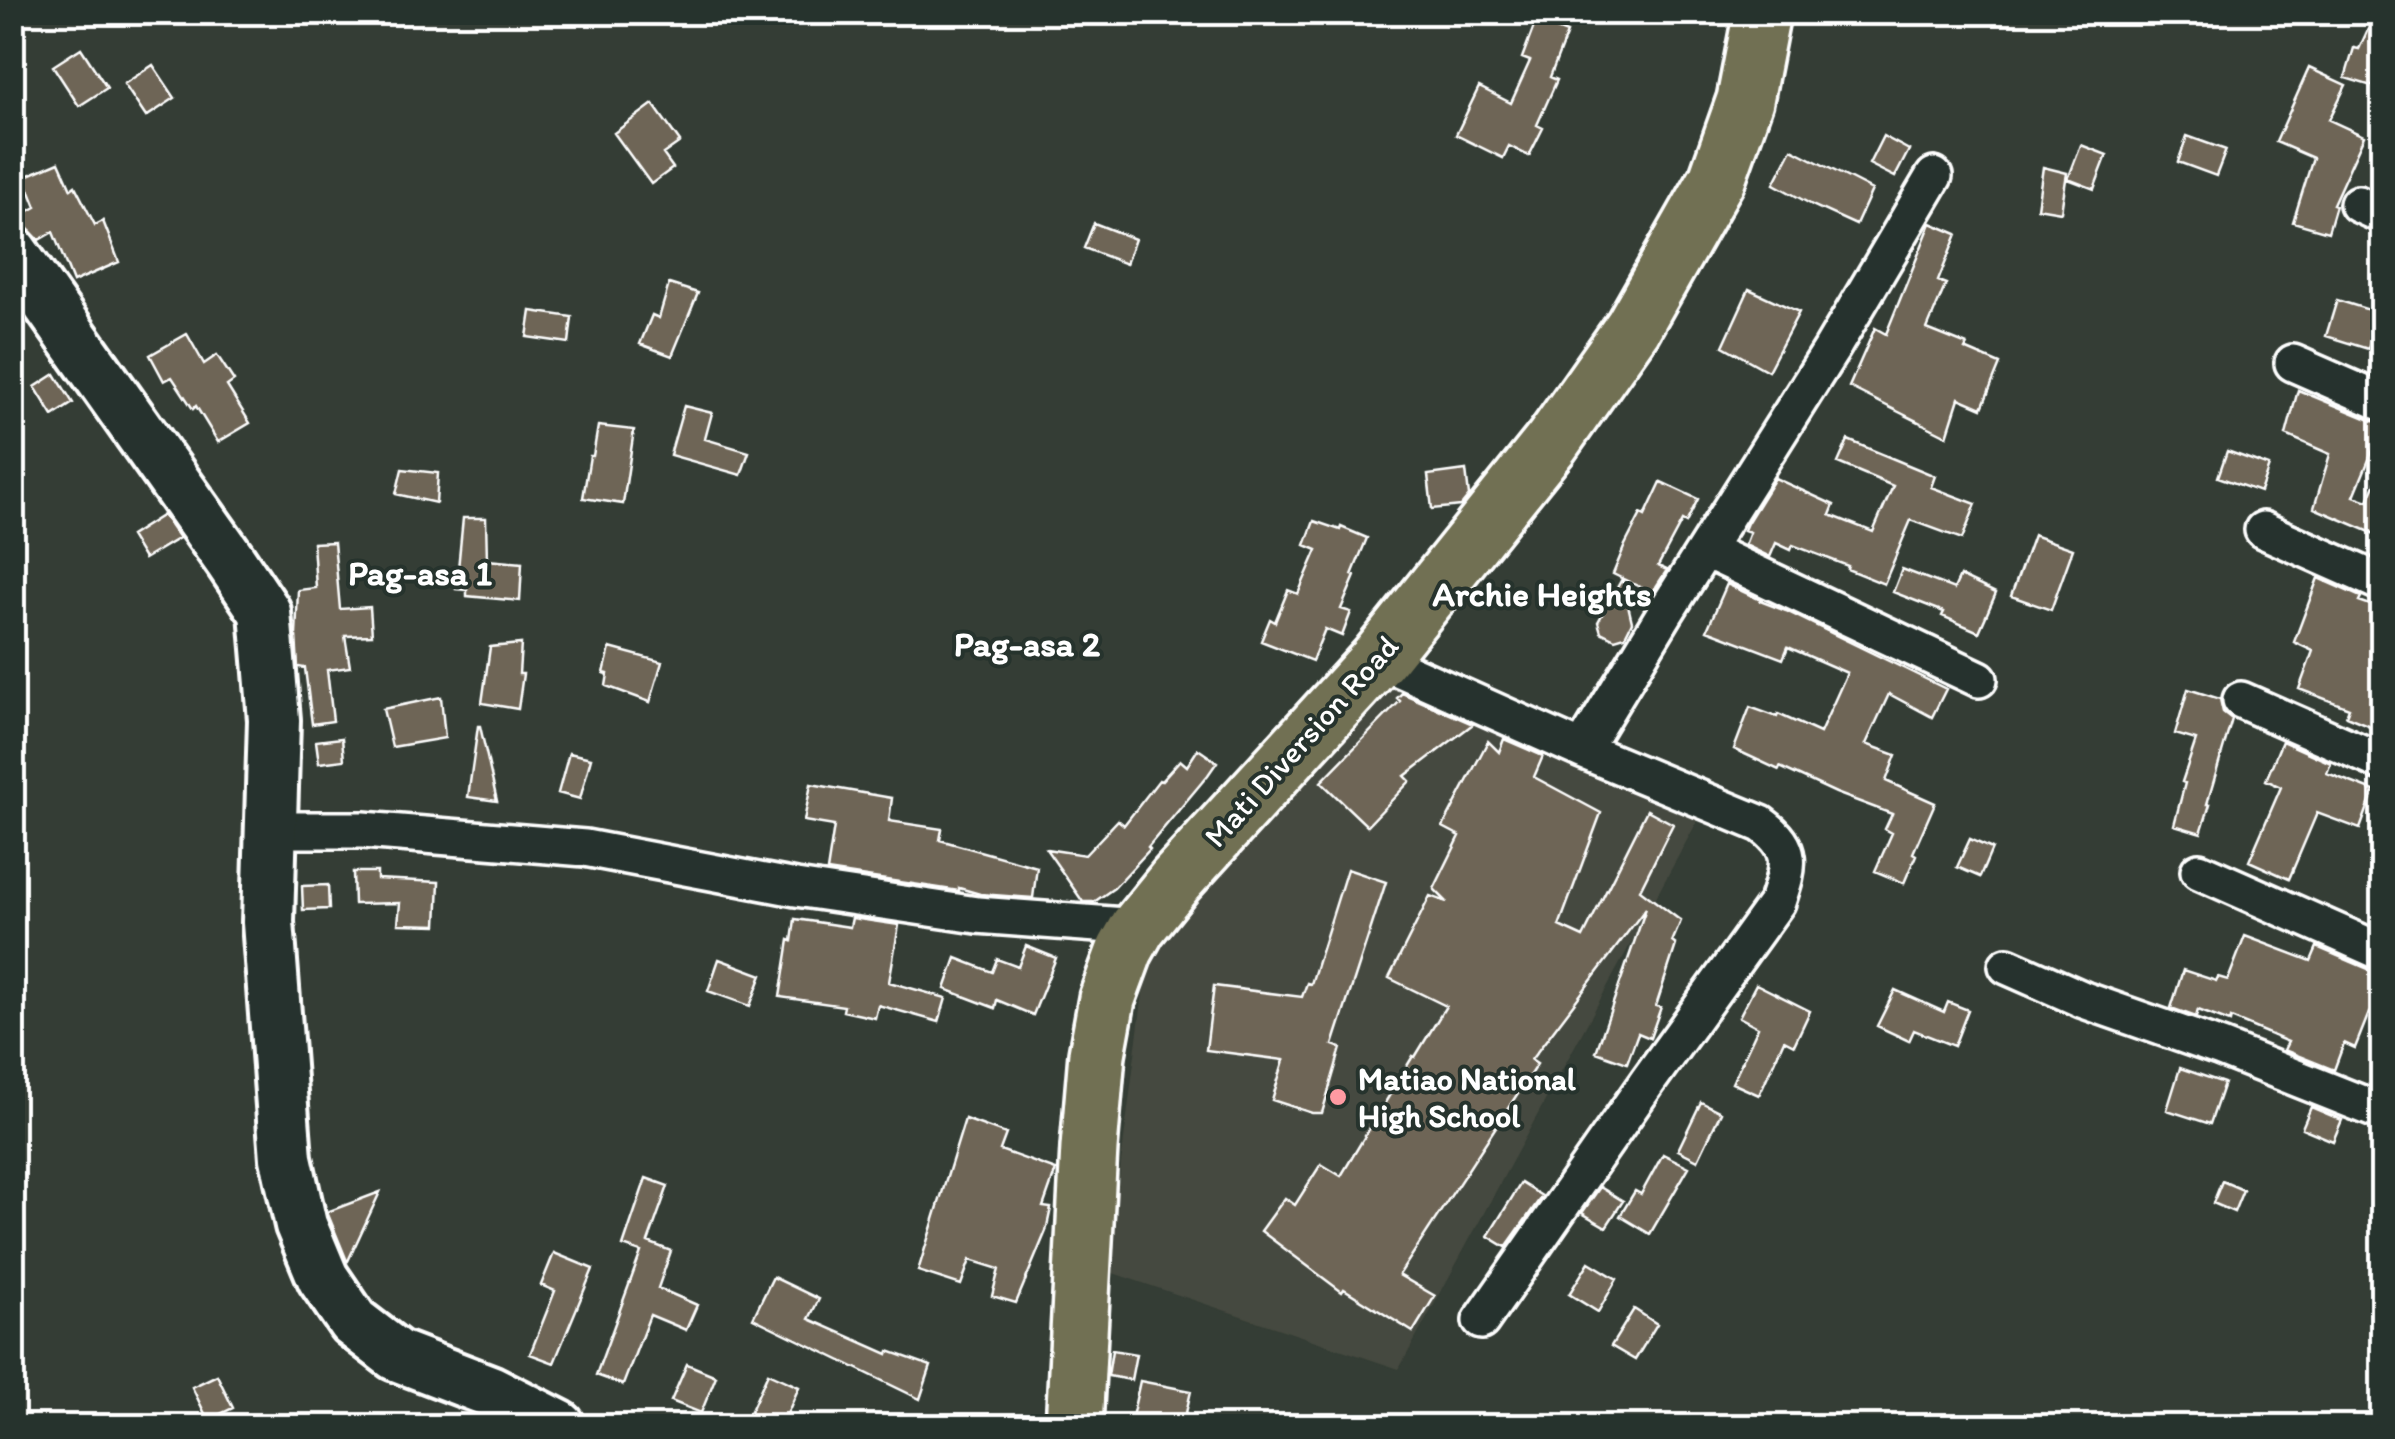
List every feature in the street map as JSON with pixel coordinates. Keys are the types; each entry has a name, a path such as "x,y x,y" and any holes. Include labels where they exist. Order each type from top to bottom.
{"highway":[{"name":"Mati Diversion Road","path":"1074,1426 1088,1148 1097,1054 1106,999 1125,950 1138,927 1176,880 1378,659 1552,442 1633,327 1717,179 1745,100 1762,12"}],"street":[{"path":"1582,750 1831,350 1934,176"},
{"path":"12,252 264,612 274,720 268,922 286,1158 300,1225 323,1278 353,1322 396,1355 490,1392 560,1426"},
{"path":"2293,363 2382,402"},
{"path":"2263,530 2382,583"},
{"path":"1706,550 1979,679"},
{"path":"1378,659 1761,824 1779,838 1787,854 1786,874 1777,902 1481,1321"},
{"path":"2241,700 2382,762"},
{"path":"271,830 363,830 585,848 796,888 977,915 1138,927"},
{"path":"2199,872 2382,952"},
{"path":"2007,966 2084,1000 2222,1048 2382,1112"}],"shaded area":[{"name":"Matiao National High School","path":"1390,659 1704,809 1399,1369 1107,1271 1152,923"}],"building":[{"path":"2376,12 2382,12 2382,63 2375,87 2345,78 2354,48 2359,49"},
{"path":"1536,21 1567,33 1550,77 1557,80 1537,125 1543,128 1529,156 1509,146 1503,158 1456,135 1479,87 1511,103 1530,61 1522,58"},
{"path":"81,48 107,88 79,106 53,66"},
{"path":"153,65 175,98 146,117 124,84"},
{"path":"2309,68 2346,85 2329,120 2364,136 2333,204 2336,205 2328,232 2293,222 2313,158 2276,142"},
{"path":"653,104 680,142 663,154 673,168 651,184 614,133"},
{"path":"1883,136 1909,150 1895,177 1869,164"},
{"path":"2187,136 2226,150 2216,176 2178,162"},
{"path":"2081,145 2107,155 2094,189 2068,179"},
{"path":"1792,149 1872,190 1856,225 1774,184"},
{"path":"59,162 95,225 103,221 119,262 73,282 53,232 39,240 20,216 36,207 24,177"},
{"path":"2043,167 2067,173 2061,212 2037,208"},
{"path":"1094,223 1135,239 1126,264 1084,248"},
{"path":"1931,223 1957,234 1938,281 1946,284 1927,329 2000,364 1982,408 1959,398 1947,436 1849,387 1875,328 1886,334"},
{"path":"669,284 698,293 672,356 640,344 652,315 659,318"},
{"path":"1749,289 1799,312 1768,371 1723,346"},
{"path":"2337,300 2379,313 2368,349 2326,336"},
{"path":"531,311 572,317 569,343 527,337"},
{"path":"187,334 204,364 217,355 234,381 227,386 250,423 218,442 172,377 164,381 150,355"},
{"path":"55,374 73,403 53,416 35,387"},
{"path":"2298,390 2382,423 2354,496 2368,501 2382,467 2382,537 2314,508 2330,454 2286,435"},
{"path":"684,406 712,413 705,439 749,452 741,475 670,455"},
{"path":"598,426 634,430 623,504 583,498"},
{"path":"1848,440 1935,476 1931,487 1976,504 1962,539 1911,520 1884,584 1793,545 1791,550 1776,543 1770,557 1745,545 1750,532 1744,530 1747,523 1775,478 1834,505 1830,515 1873,532 1893,486 1838,463"},
{"path":"2227,451 2269,466 2260,492 2218,477"},
{"path":"402,469 438,473 436,503 396,494"},
{"path":"1466,470 1469,496 1461,506 1432,509 1428,475"},
{"path":"1661,482 1698,499 1658,566 1667,570 1652,593 1613,574"},
{"path":"163,515 179,538 144,559 130,536"},
{"path":"463,518 486,518 487,560 522,563 520,601 467,596 467,590 456,589"},
{"path":"1314,521 1367,538 1341,609 1351,612 1342,636 1325,629 1312,661 1261,641 1270,619 1275,622 1288,590 1298,594 1317,550 1305,545"},
{"path":"2033,535 2073,549 2051,610 2011,596"},
{"path":"334,542 340,609 370,607 372,635 345,636 350,667 327,670 333,721 312,724 305,668 298,667 298,590 316,588 313,543"},
{"path":"1902,569 1954,589 1960,576 1996,593 1979,632 1942,616 1944,612 1893,592"},
{"path":"2318,578 2382,609 2382,731 2346,716 2349,708 2299,689 2313,651 2294,642"},
{"path":"1622,579 1632,622 1625,636 1615,639 1601,632 1598,622"},
{"path":"1727,584 1946,689 1932,717 1889,694 1866,744 1896,755 1886,781 1935,803 1904,883 1875,871 1892,833 1885,829 1892,814 1734,749 1750,707 1777,717 1778,714 1820,733 1847,673 1788,647 1783,659 1707,630"},
{"path":"521,644 519,674 523,674 518,709 482,703 490,647"},
{"path":"610,648 662,662 650,702 606,686 608,674 604,673"},
{"path":"2188,689 2220,699 2223,712 2232,719 2201,833 2174,825 2185,783 2182,782 2196,740 2175,734"},
{"path":"1402,693 1473,724 1405,776 1410,781 1367,826 1321,782 1400,701 1397,698"},
{"path":"441,697 445,738 392,747 383,709"},
{"path":"480,726 497,801 468,797"},
{"path":"342,738 344,760 319,763 316,741"},
{"path":"1504,739 1543,756 1534,777 1601,813 1559,926 1583,937 1647,810 1673,824 1640,890 1681,921 1672,942 1676,945 1650,1038 1638,1033 1627,1063 1596,1052 1646,908 1531,1060 1537,1064 1399,1275 1435,1296 1413,1332 1344,1289 1342,1292 1261,1231 1285,1198 1295,1205 1321,1164 1341,1176 1446,1006 1389,978 1430,896 1447,902 1434,889 1460,836 1443,827 1488,741 1499,752"},
{"path":"2282,741 2331,763 2327,773 2374,791 2360,829 2317,813 2289,879 2249,861 2281,787 2266,780"},
{"path":"1198,749 1217,762 1208,775 1114,888 1094,902 1083,902 1046,849 1085,855 1118,820 1124,825 1180,760 1187,766"},
{"path":"569,753 591,758 580,799 558,793"},
{"path":"811,784 892,798 889,821 942,829 940,840 1037,867 1033,898 827,871 834,826 804,821"},
{"path":"1970,839 1992,849 1980,877 1957,867"},
{"path":"1347,869 1386,882 1333,1045 1341,1048 1322,1113 1312,1113 1272,1100 1284,1060 1206,1050 1214,986 1302,997 1307,983 1311,984"},
{"path":"353,872 377,872 377,879 439,882 437,925 398,924 400,903 354,904"},
{"path":"328,885 329,909 303,910 302,886"},
{"path":"852,918 899,925 889,982 946,998 939,1022 878,1005 875,1018 843,1011 844,1006 780,997 795,919 850,927"},
{"path":"2245,936 2311,961 2317,947 2382,973 2382,1019 2369,1013 2355,1048 2344,1043 2334,1070 2284,1050 2288,1042 2231,1018 2230,1022 2198,1010 2196,1017 2171,1008 2183,970 2216,981 2218,977 2228,980"},
{"path":"1026,946 1056,958 1033,1015 997,1000 995,1008 945,989 956,958 992,972 997,959 1018,967"},
{"path":"719,959 762,975 750,1006 708,991"},
{"path":"1756,984 1810,1011 1794,1045 1784,1040 1759,1095 1732,1083 1758,1027 1739,1017"},
{"path":"1895,990 1944,1012 1948,1002 1968,1010 1954,1046 1914,1030 1909,1041 1877,1026"},
{"path":"2180,1068 2224,1083 2210,1124 2167,1110"},
{"path":"1701,1102 1721,1112 1698,1160 1678,1150"},
{"path":"2311,1107 2342,1120 2333,1141 2302,1128"},
{"path":"965,1119 1006,1134 1000,1150 1056,1170 1043,1207 1051,1208 1046,1231 1016,1303 992,1296 999,1269 970,1260 961,1285 918,1271"},
{"path":"1663,1154 1689,1167 1650,1234 1620,1216 1635,1191 1641,1194"},
{"path":"646,1178 668,1186 648,1242 671,1251 658,1288 697,1305 686,1330 650,1315 623,1385 596,1375 641,1252 623,1246"},
{"path":"2222,1181 2243,1190 2234,1212 2213,1203"},
{"path":"1521,1183 1542,1196 1506,1247 1488,1236"},
{"path":"1600,1187 1623,1201 1606,1227 1582,1213"},
{"path":"380,1192 348,1261 347,1261 327,1212"},
{"path":"554,1253 593,1269 554,1363 530,1354 555,1291 541,1285"},
{"path":"1589,1262 1617,1279 1598,1312 1569,1294"},
{"path":"773,1277 819,1299 809,1319 888,1354 889,1351 931,1366 920,1399 753,1318"},
{"path":"1634,1309 1657,1324 1635,1360 1611,1346"},
{"path":"1112,1350 1136,1354 1131,1380 1108,1376"},
{"path":"687,1364 716,1376 701,1413 671,1401"},
{"path":"768,1373 799,1387 782,1426 744,1426"},
{"path":"217,1375 233,1408 208,1420 192,1387"},
{"path":"1140,1381 1191,1391 1183,1426 1130,1426"}],"place":[{"name":"Matiao National High School","path":"1338,1097"}],"district":[{"name":"Pag-asa 1","path":"420,573"},
{"name":"Archie Heights","path":"1542,594"},
{"name":"Pag-asa 2","path":"1027,644"}]}
